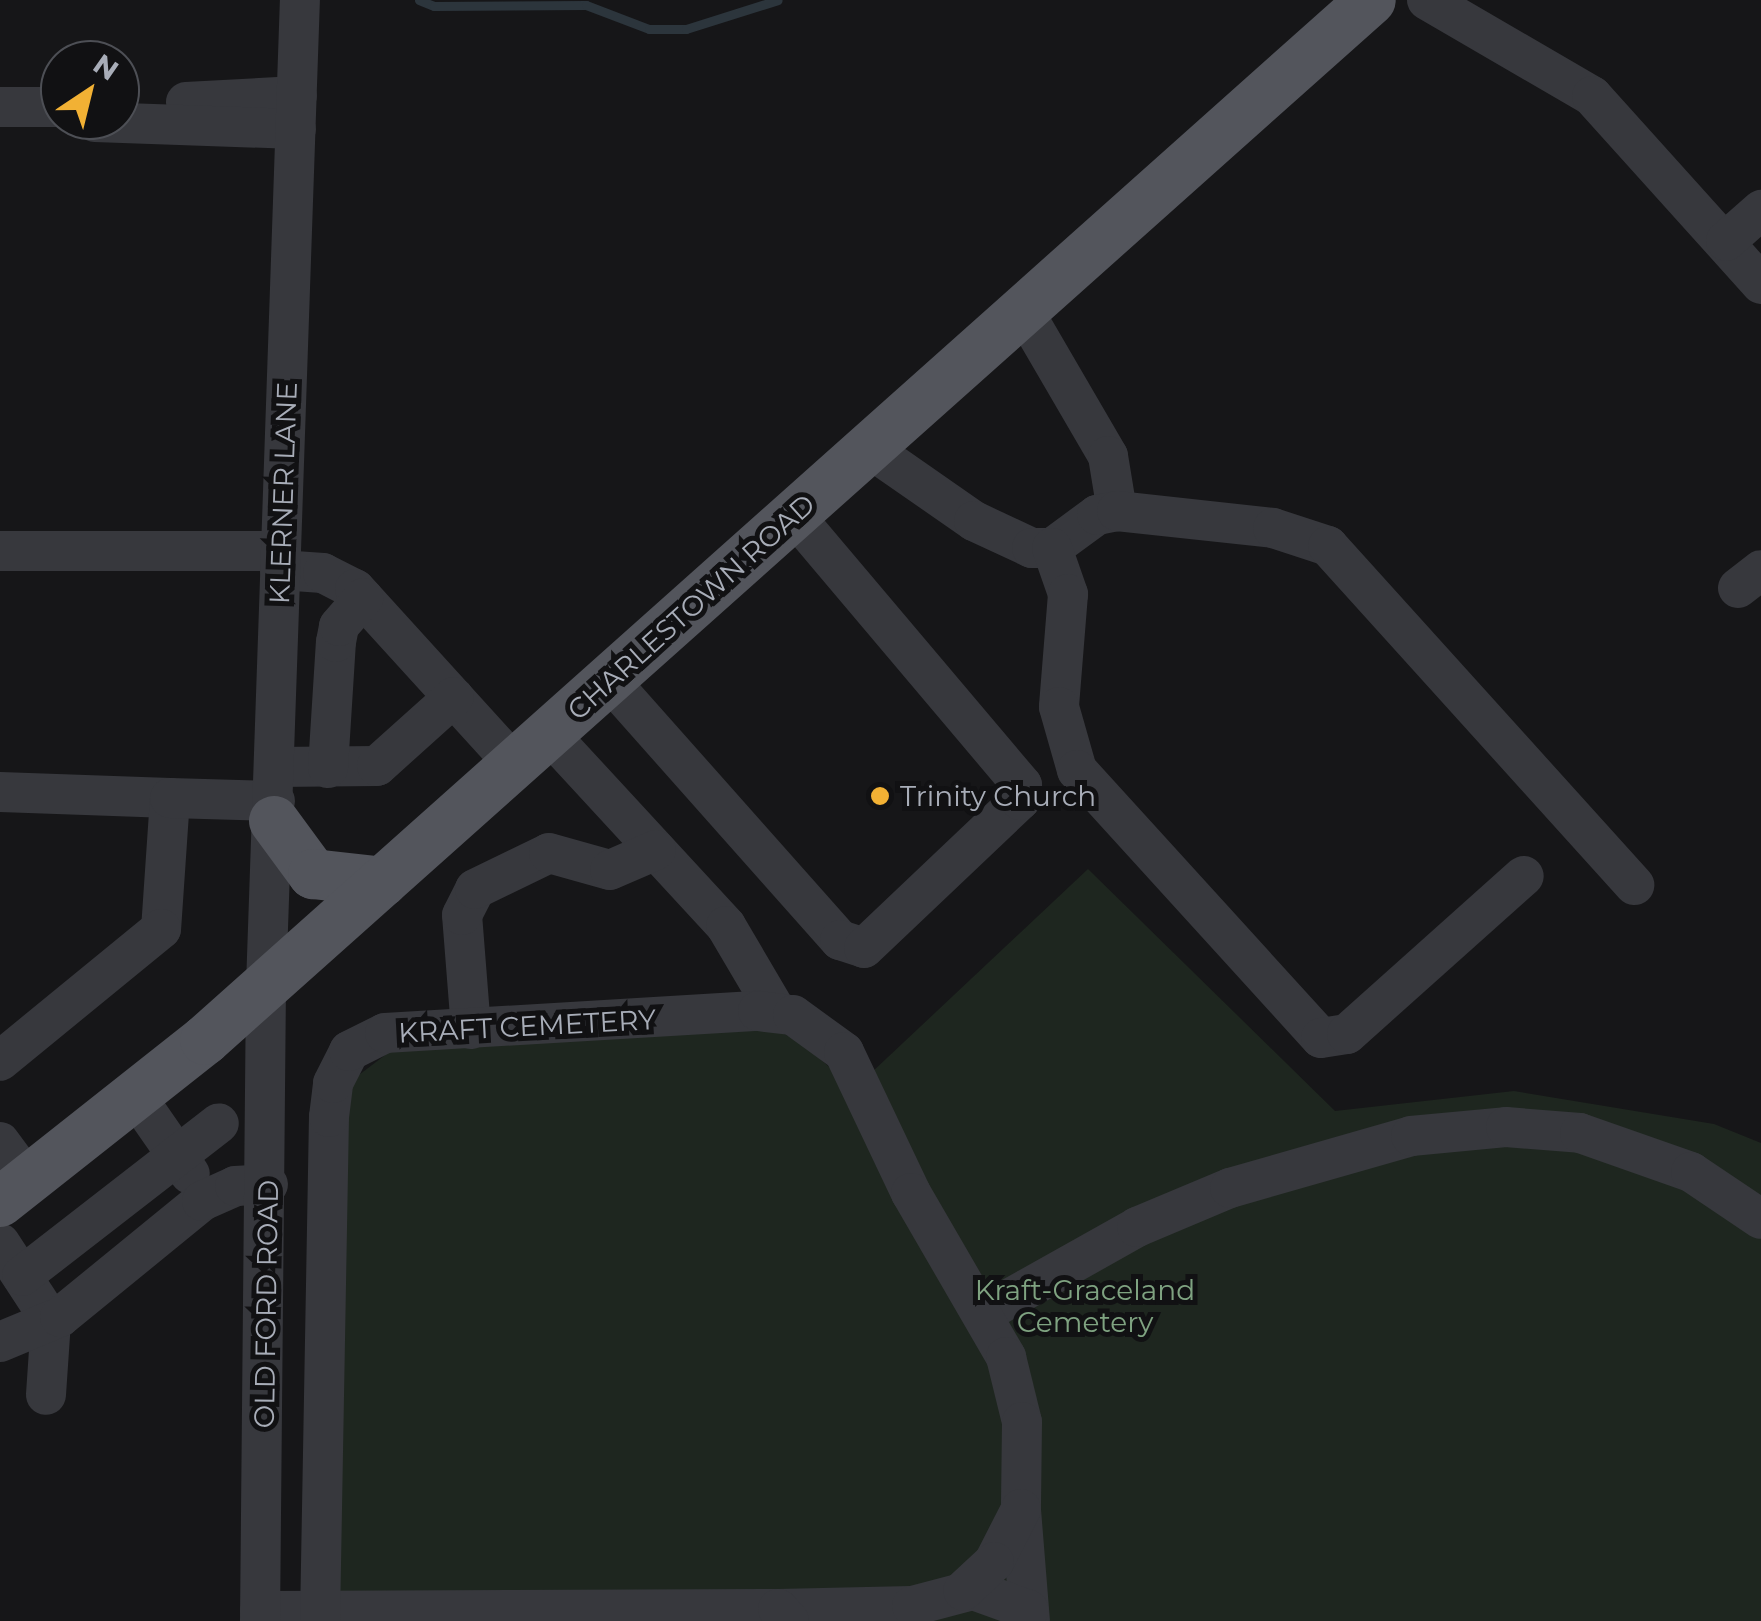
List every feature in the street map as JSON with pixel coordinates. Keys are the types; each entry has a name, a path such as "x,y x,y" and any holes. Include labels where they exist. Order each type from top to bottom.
{"main road":[{"name":"CHARLESTOWN ROAD","path":"9,1175 135,1095 266,986 1370,0"},
{"path":"275,796 313,874 383,882"}],"street":[{"name":"KLERNER LANE","path":"266,986 300,0"},
{"path":"1426,0 1592,96 1761,284"},
{"path":"0,107 40,109"},
{"path":"140,112 296,113"},
{"path":"1726,242 1761,210"},
{"path":"1023,310 1108,456 1116,511"},
{"path":"869,448 984,526 1032,548 1052,548 1097,515 1116,511 1274,528 1328,546 1634,885"},
{"path":"609,680 840,940 864,948 1020,800 1022,785 794,516"},
{"path":"1052,548 1068,594 1059,708 1078,770 1321,1038 1347,1034 1524,876"},
{"path":"0,551 280,561 322,572 363,598 454,697 532,749 656,850 726,926 776,1010"},
{"path":"328,768 339,626 363,598"},
{"path":"0,792 170,798 275,796 328,768 385,762 454,697"},
{"path":"0,1061 162,929 170,798"},
{"path":"471,1029 462,915 475,889 549,854 610,870 656,850"},
{"name":"OLD FORD ROAD","path":"260,1616 268,1184 266,986"},
{"name":"KRAFT CEMETERY","path":"321,1616 333,1084 349,1052 365,1040 471,1029 776,1010 820,1030 844,1052 910,1193 984,1313 1018,1402 1030,1616"},
{"path":"135,1095 207,1198"},
{"path":"0,1342 51,1321 176,1154 219,1123"},
{"path":"984,1313 1184,1208 1411,1136 1506,1127 1580,1134 1692,1172 1761,1219"},
{"path":"46,1395 51,1321 11,1259 121,1228 234,1186 268,1184"},
{"name":"KRAFT CEMETERY","path":"260,1616 855,1615 928,1604 963,1591 994,1562 1021,1509"},
{"name":"KRAFT CEMETERY","path":"963,1591 1003,1596 1030,1616"}],"green space":[{"name":"Kraft-Graceland Cemetery","path":"1088,869 1335,1111 1514,1091 1714,1124 1761,1143 1761,1621 330,1621 337,1101 351,1081 401,1043 764,1025 800,1041 854,1089"}],"waterway":[{"path":"419,0 434,6 586,5 649,29 686,29 778,0"}],"place":[{"name":"Trinity Church","path":"880,796"}]}
